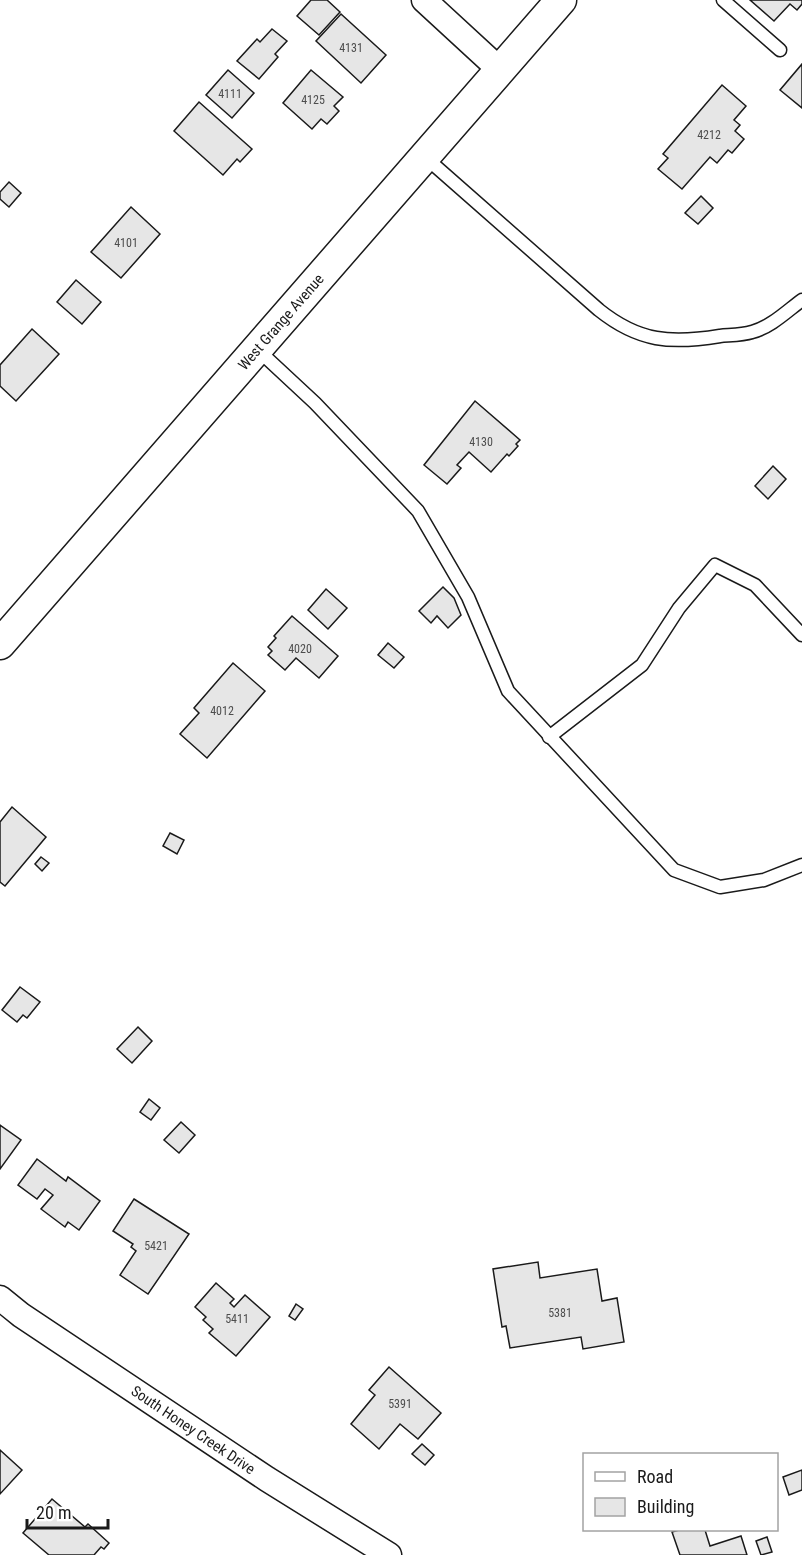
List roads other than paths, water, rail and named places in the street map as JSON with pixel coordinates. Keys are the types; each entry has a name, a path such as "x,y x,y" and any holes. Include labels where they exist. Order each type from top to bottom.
{"street":[{"path":"424,0 500,70"},
{"name":"West Grange Avenue","path":"0,644 561,0"},
{"name":"South Honey Creek Drive","path":"0,1298 21,1315 267,1479 389,1555"}],"lane":[{"path":"723,0 780,50"},
{"path":"425,157 599,310 627,329 660,339 694,341 753,332 772,323 802,300"},
{"path":"257,349 315,403 418,511 468,597 508,691 674,870 720,887 764,880 802,865"},
{"path":"549,736 642,665 679,608 715,565 755,585 802,635"}]}
